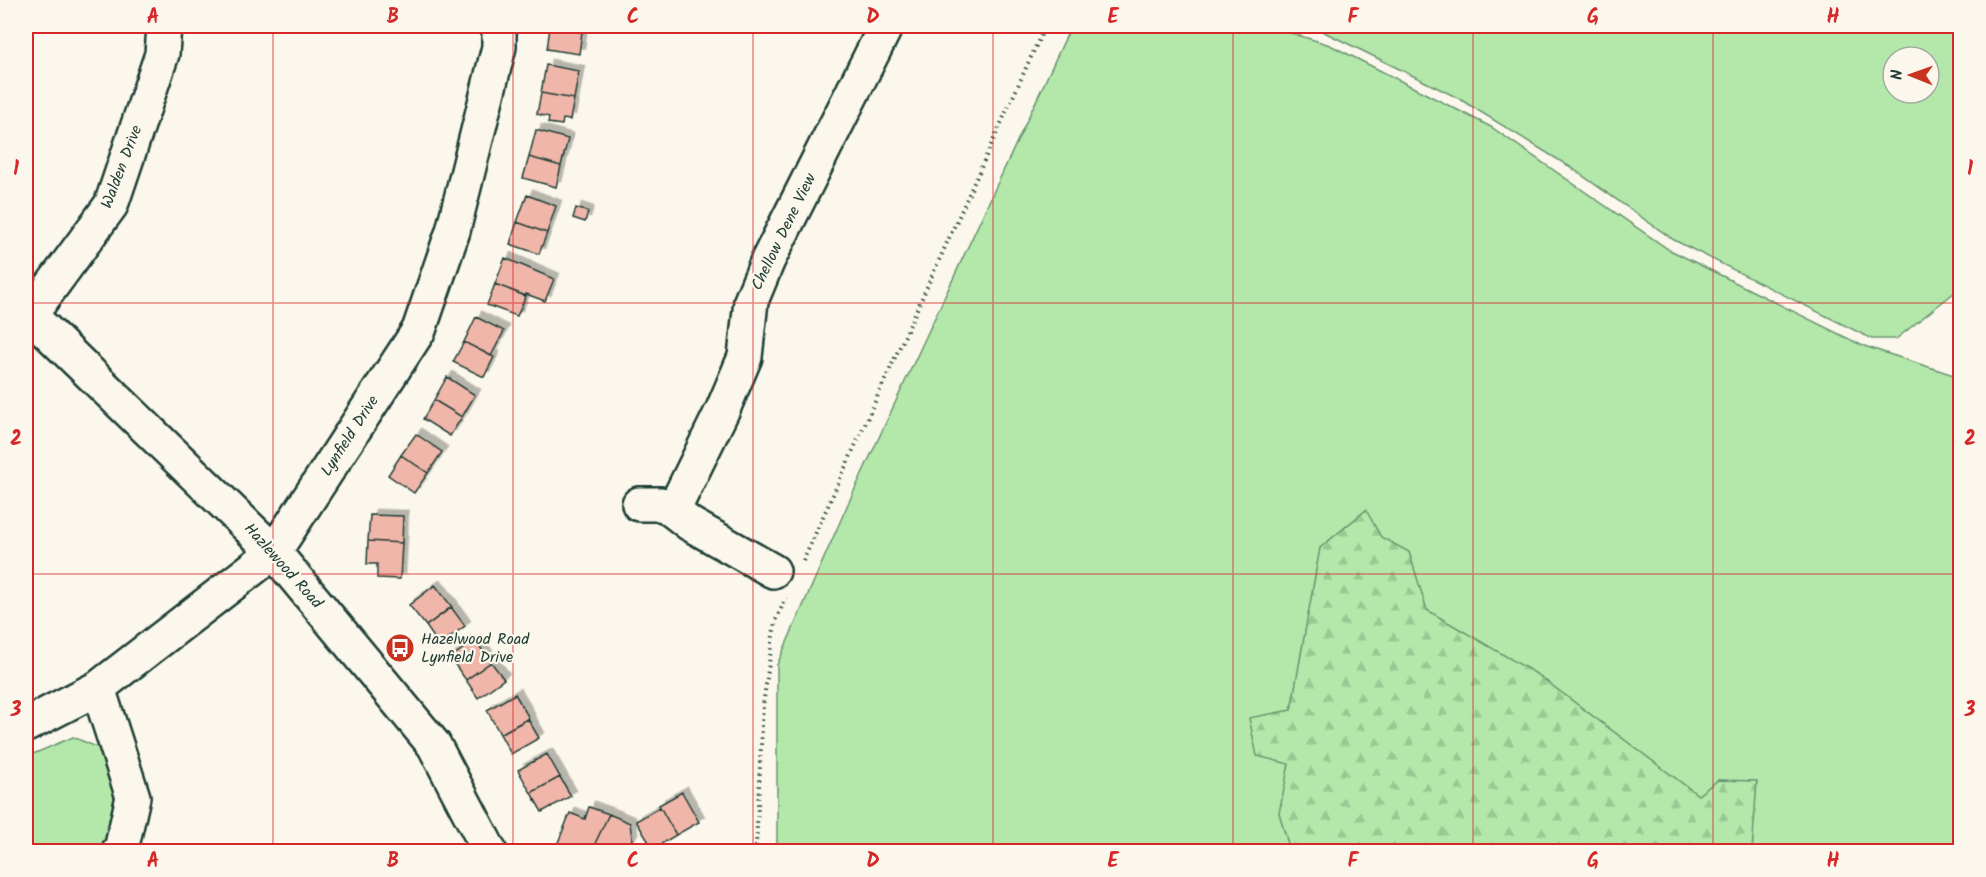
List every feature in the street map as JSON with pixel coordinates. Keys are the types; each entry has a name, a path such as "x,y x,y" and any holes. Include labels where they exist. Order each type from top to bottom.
{"street":[{"name":"Walden Drive","path":"28,319 111,205 162,54 164,26"},
{"name":"Lynfield Drive","path":"26,725 98,688 274,552 419,330 453,231 499,47 500,26"},
{"name":"Chellow Dene View","path":"673,511 723,409 745,357 751,301 768,260 886,26"},
{"name":"Hazlewood Road","path":"28,319 274,552 434,745 490,852"},
{"path":"639,504 661,504 690,524 788,577"},
{"path":"98,688 133,797 121,850 118,852"}],"path":[{"path":"753,852 756,846 763,705 775,622 788,577 1044,26"}],"green space":[{"path":"1071,26 1268,26 1330,45 1491,127 1668,249 1861,345 1960,377 1960,851 777,851 777,665 847,506"},
{"path":"1312,26 1960,26 1960,288 1896,339 1872,339 1674,240 1570,167 1458,98"},
{"path":"1366,510 1381,537 1409,552 1427,610 1538,675 1698,795 1718,780 1757,781 1752,851 1290,851 1279,813 1289,764 1257,756 1249,718 1291,710 1320,548"},
{"path":"73,737 104,750 121,800 111,841 86,851 26,852 26,757"}],"building":[{"path":"550,26 583,26 581,32"},
{"path":"550,27 582,32 579,54 547,49"},
{"path":"546,65 579,71 574,99 541,93"},
{"path":"541,93 574,99 570,120 563,119 562,125 548,123 549,117 537,114"},
{"path":"536,130 568,139 561,166 529,157"},
{"path":"529,157 561,166 556,187 523,178"},
{"path":"527,195 556,206 547,233 517,222"},
{"path":"576,208 588,212 585,222 573,218"},
{"path":"517,222 547,233 539,254 510,244"},
{"path":"505,258 554,279 545,301 495,284"},
{"path":"495,284 526,296 517,316 487,305"},
{"path":"476,317 504,331 491,356 464,342"},
{"path":"464,342 494,357 484,377 453,362"},
{"path":"447,377 475,395 462,417 434,400"},
{"path":"434,400 462,417 450,436 423,419"},
{"path":"416,434 442,452 428,473 401,455"},
{"path":"401,455 428,473 414,493 388,475"},
{"path":"370,515 403,516 402,543 368,541"},
{"path":"368,541 402,543 400,579 377,578 377,564 367,564"},
{"path":"435,585 452,607 426,626 409,605"},
{"path":"451,607 465,626 439,645 426,626"},
{"path":"475,640 491,662 466,680 450,658"},
{"path":"491,662 504,679 478,698 466,680"},
{"path":"515,694 529,718 500,734 487,710"},
{"path":"528,719 539,738 511,754 500,734"},
{"path":"547,754 560,777 531,793 518,770"},
{"path":"560,777 571,796 542,812 531,793"},
{"path":"682,792 699,822 676,835 659,805"},
{"path":"589,807 609,814 591,852 573,852 557,845 570,813 585,819"},
{"path":"660,807 676,835 653,849 636,821"},
{"path":"609,814 630,823 632,839 625,852 591,852"}],"place":[{"name":"Hazelwood Road Lynfield Drive","path":"400,648"}]}
